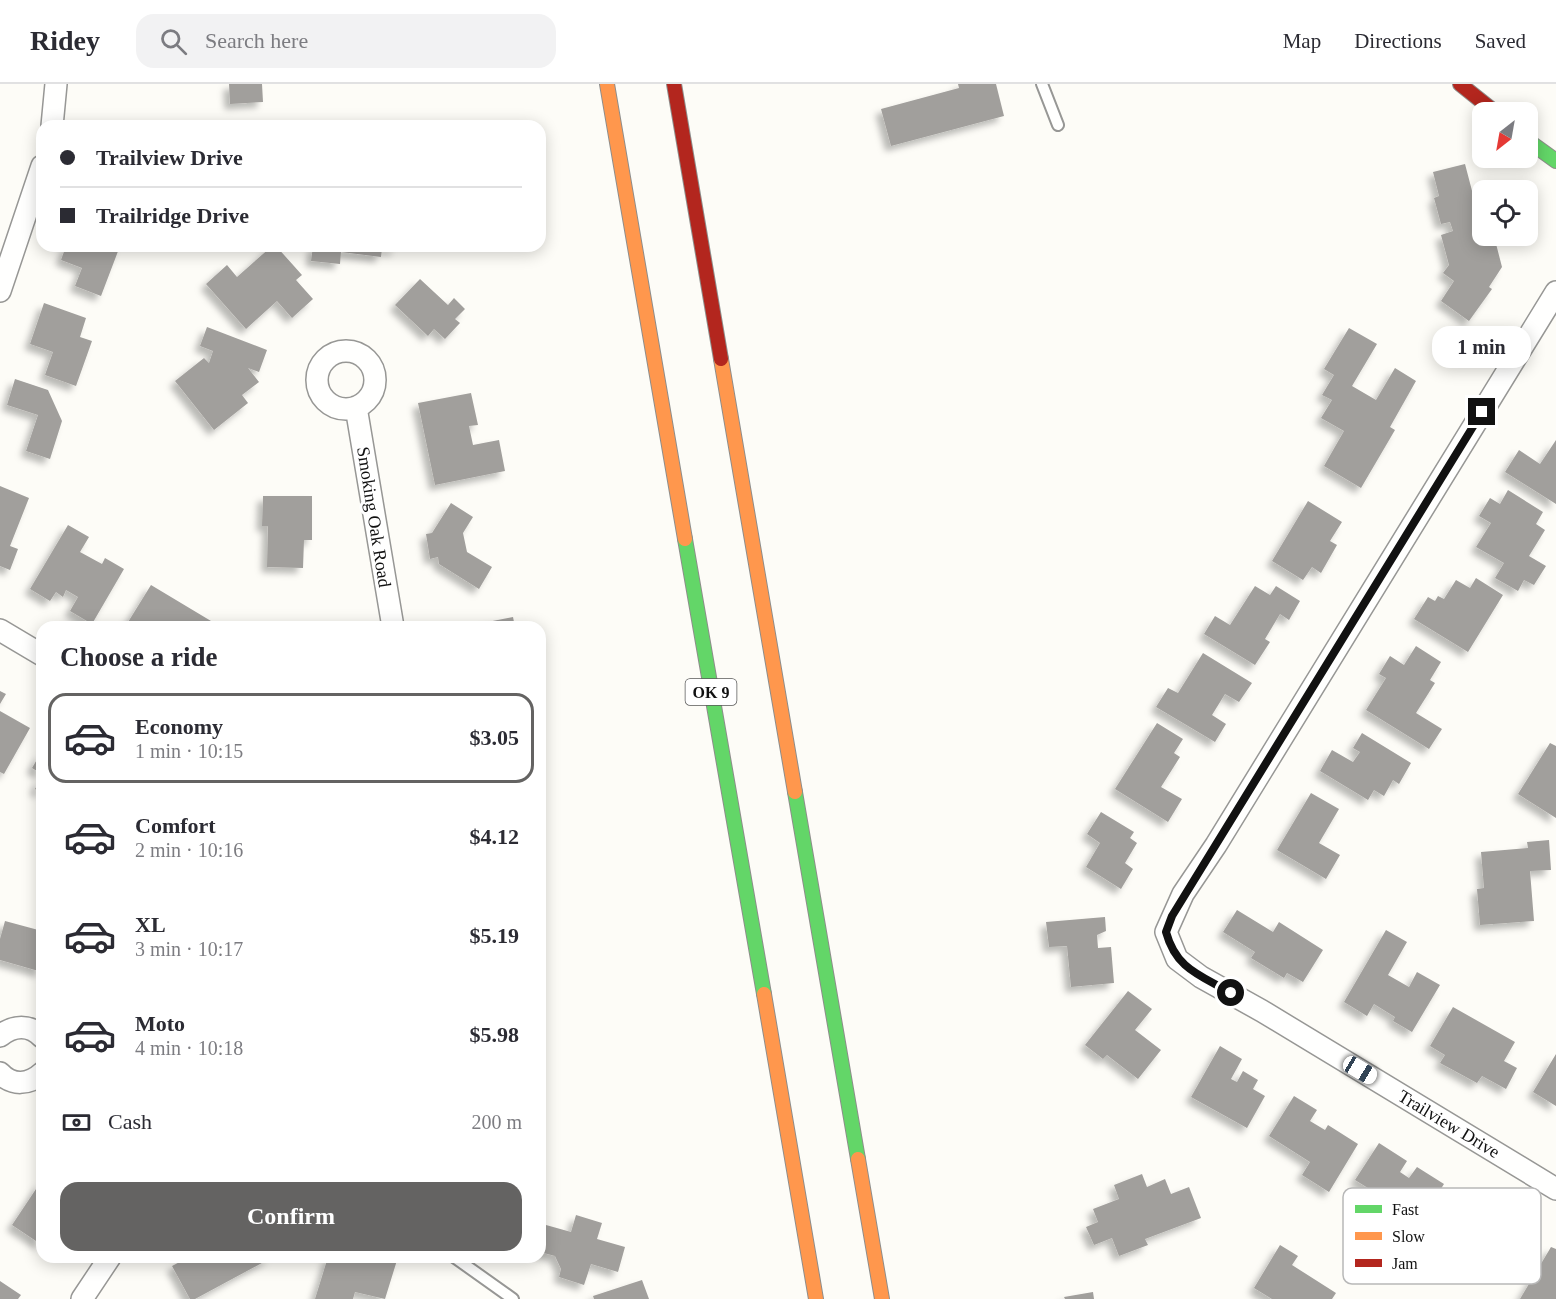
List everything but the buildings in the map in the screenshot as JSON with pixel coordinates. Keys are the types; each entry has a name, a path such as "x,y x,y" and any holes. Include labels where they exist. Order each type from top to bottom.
{"main road":[{"name":"OK 9","path":"607,84 816,1299"},
{"path":"674,84 882,1299"},
{"path":"1460,84 1482,102"},
{"path":"1538,148 1556,161"}],"street":[{"path":"52,120 56,84"},
{"path":"1,286 36,184"},
{"name":"Trailview Drive","path":"1556,292 1172,916 1166,932 1177,959 1201,977 1262,1011 1556,1189"},
{"name":"Smoking Oak Road","path":"356,407 392,621"},
{"path":"0,630 36,651"},
{"path":"0,1036 16,1027 28,1028 36,1033"},
{"path":"0,1073 5,1078 18,1083 30,1081 36,1077"},
{"path":"82,1299 106,1263"}],"lane":[{"path":"1042,84 1058,125"},
{"path":"462,1263 513,1299"}],"traffic: fast":[{"path":"1538,148 1556,161"},
{"path":"685,539 764,994"},
{"path":"795,792 858,1159"}],"traffic: slow":[{"path":"607,84 685,539"},
{"path":"721,359 795,792"},
{"path":"764,994 816,1299"},
{"path":"858,1159 882,1299"}],"traffic: jam":[{"path":"674,84 721,359"},
{"path":"1460,84 1482,102"}],"route":[{"path":"1231,993 1201,977 1177,959 1166,932 1172,916 1183,894 1216,845 1482,412"}]}
